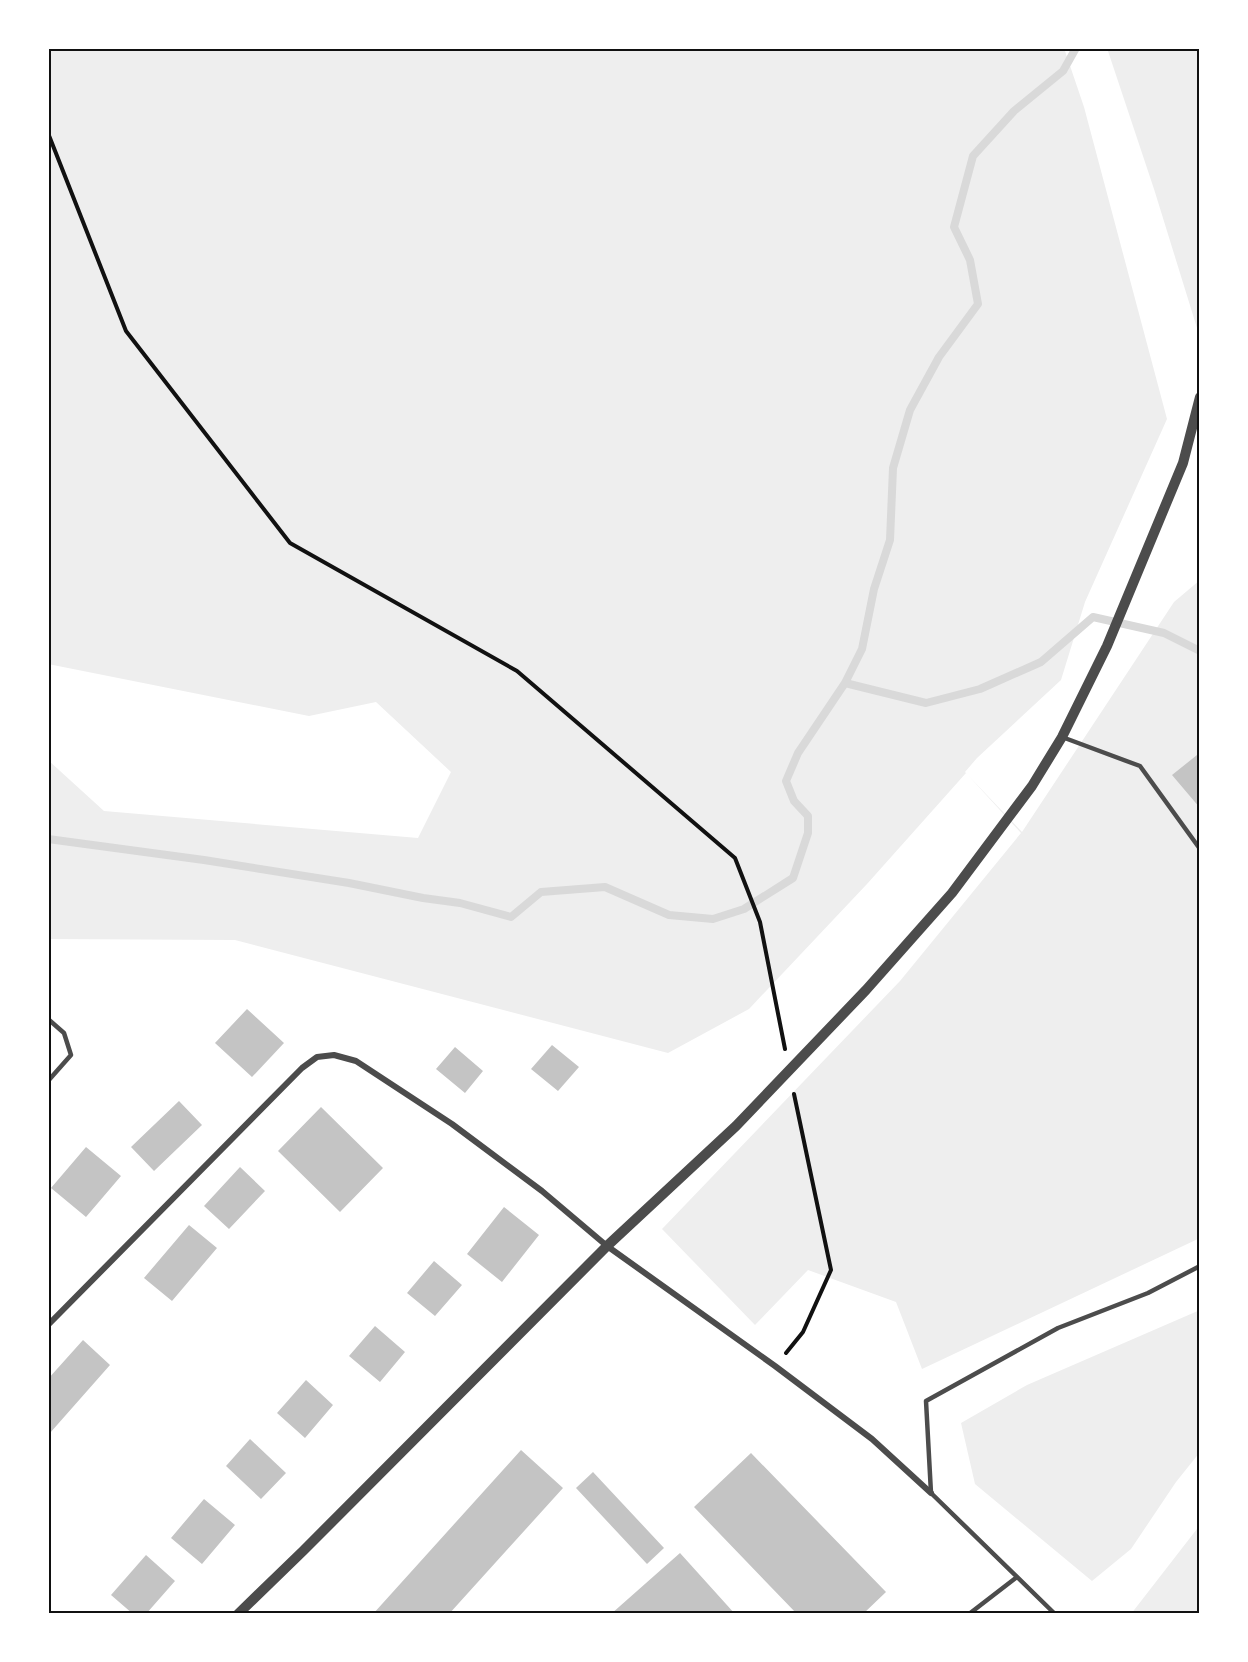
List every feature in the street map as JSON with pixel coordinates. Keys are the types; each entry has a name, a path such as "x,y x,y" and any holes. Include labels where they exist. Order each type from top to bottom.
{"street":[{"path":"238,1614 607,1245 736,1126 790,1072 952,893 1032,786 1062,737 1107,646 1183,463 1200,397"},
{"path":"48,1325 302,1068 317,1057 334,1055 356,1060 452,1124 542,1191 607,1245 872,1439 931,1492"}],"lane":[{"path":"1062,737 1140,766 1200,849"},
{"path":"48,1019 64,1033 71,1055 48,1081"},
{"path":"1055,1614 931,1492 926,1401 1058,1328 1148,1293 1200,1266"},
{"path":"969,1614 1017,1576"}],"path":[{"path":"48,133 126,331 290,543 517,671 735,858 760,921 831,1270 803,1332 775,1366"}],"shaded area":[{"path":"48,48 1064,48 1084,107 1167,419 1085,602 1061,680 977,758 867,884 749,1009 668,1053 235,940 48,939 48,760 104,811 418,838 451,772 376,702 309,716 48,664"},
{"path":"1107,48 1200,48 1200,318 1197,328 1154,189"},
{"path":"1200,580 1200,1238 922,1369 896,1302 808,1270 755,1325 662,1229 900,981 1021,833 967,774 1022,832 1174,602"},
{"path":"1200,1310 1200,1452 1176,1482 1131,1549 1092,1581 975,1484 961,1423 1027,1385"},
{"path":"1200,1525 1200,1614 1131,1614"}],"building":[{"path":"1197,755 1200,760 1200,808 1172,775"},
{"path":"247,1009 284,1043 252,1077 215,1043"},
{"path":"552,1045 579,1067 558,1091 531,1069"},
{"path":"455,1047 483,1071 465,1093 436,1069"},
{"path":"179,1101 202,1125 154,1171 131,1147"},
{"path":"321,1107 383,1168 340,1212 278,1151"},
{"path":"86,1147 121,1176 86,1217 51,1188"},
{"path":"240,1167 265,1191 229,1229 204,1206"},
{"path":"504,1207 539,1235 502,1282 467,1254"},
{"path":"189,1225 217,1248 172,1301 144,1278"},
{"path":"434,1261 462,1285 435,1316 407,1293"},
{"path":"375,1326 405,1352 380,1382 349,1356"},
{"path":"83,1340 110,1365 50,1433 48,1431 48,1379"},
{"path":"306,1380 333,1405 305,1438 277,1413"},
{"path":"250,1439 286,1473 261,1499 226,1466"},
{"path":"521,1450 563,1488 449,1614 373,1614"},
{"path":"751,1453 886,1592 863,1614 797,1614 694,1507"},
{"path":"593,1472 664,1548 647,1564 576,1488"},
{"path":"204,1499 235,1525 202,1564 171,1538"},
{"path":"680,1553 735,1614 611,1614"},
{"path":"146,1555 175,1581 146,1614 133,1614 111,1595"}],"waterway":[{"path":"48,839 349,883 460,903 511,917 541,892 605,887 669,915 713,919 744,909 793,878 808,833 808,816 794,801 786,781 798,753 845,683 862,649 874,589 890,540 893,468 910,410 939,357 978,304 970,260 954,227 973,156 1014,111 1063,71 1076,48"},
{"path":"845,683 926,703 980,689 1041,662 1093,617 1164,633 1200,651"}]}
